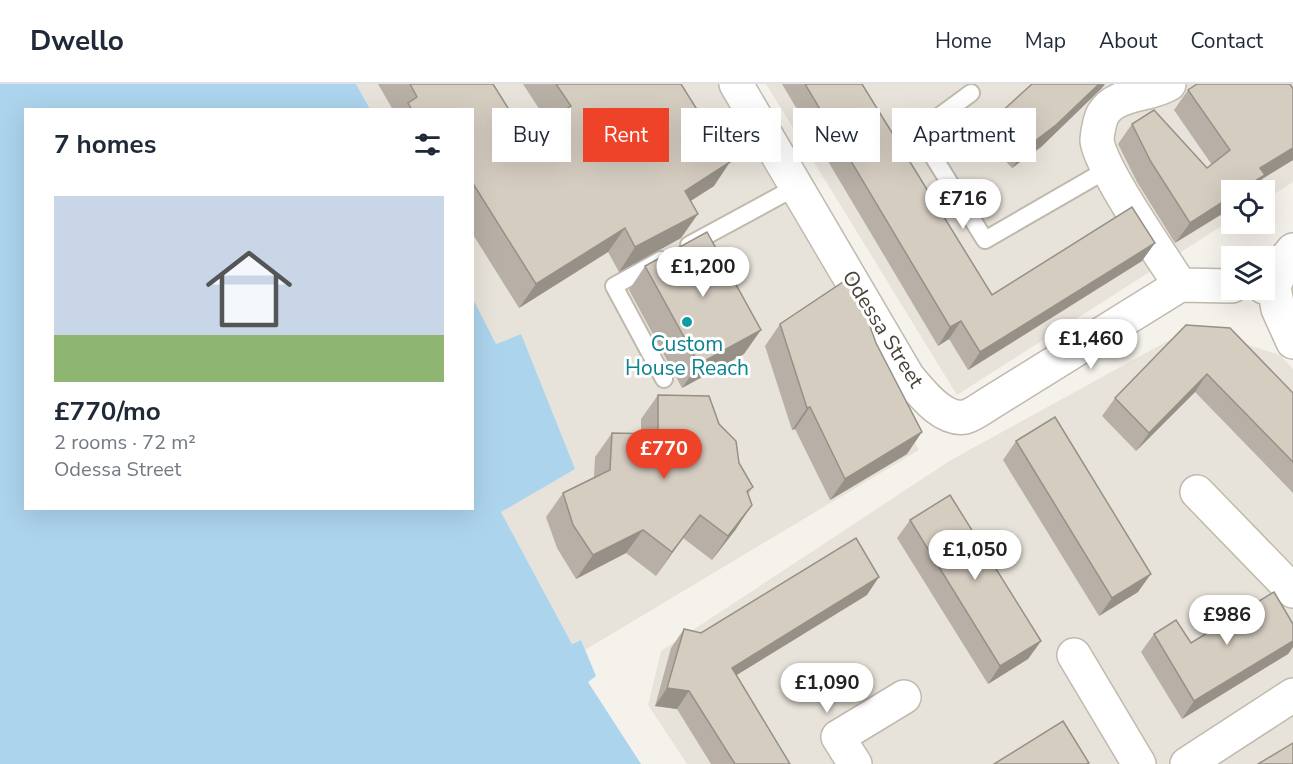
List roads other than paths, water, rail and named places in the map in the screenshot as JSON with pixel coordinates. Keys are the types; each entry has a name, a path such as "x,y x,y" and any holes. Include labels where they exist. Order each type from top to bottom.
{"street":[{"name":"Odessa Street","path":"736,84 908,377 927,399 953,417 966,417 990,404 1180,285"},
{"path":"1169,84 1157,91 1121,90 1103,113 1097,139 1108,169 1180,285 1221,286"},
{"path":"1275,277 1293,250"},
{"path":"1274,300 1293,342"},
{"path":"1197,492 1293,591"},
{"path":"1074,655 1139,764"},
{"path":"1187,764 1293,695"},
{"path":"855,764 838,737 904,697"}],"lane":[{"path":"971,93 918,132 985,240 1108,169"},
{"path":"664,379 614,286 796,187"}],"water":[{"path":"0,84 356,84 369,108 24,108 24,510 474,510 474,301 496,344 521,334 575,469 501,512 572,644 581,640 596,676 588,682 641,764 0,764"}],"place":[{"name":"Custom House Reach","path":"687,322"}]}
